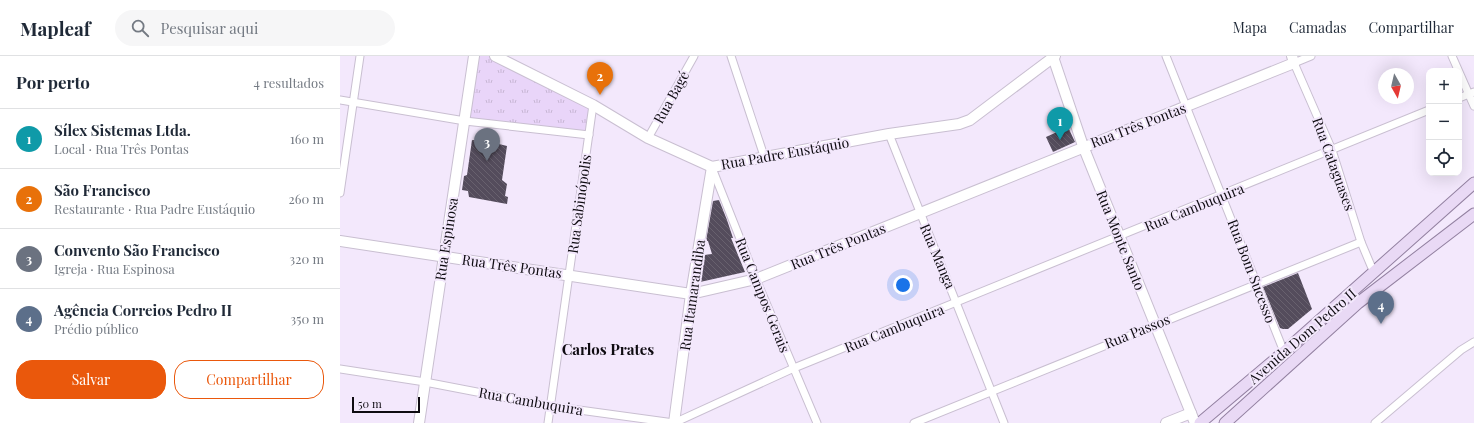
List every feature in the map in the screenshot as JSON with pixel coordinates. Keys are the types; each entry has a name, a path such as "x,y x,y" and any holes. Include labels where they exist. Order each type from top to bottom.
{"main road":[{"name":"Rua Espinosa","path":"419,423 474,56"},
{"name":"Rua Padre Eustáquio","path":"495,56 593,105 648,138 712,167 764,156 889,134 959,124 970,120 1054,56"},
{"name":"Rua Monte Santo","path":"1054,56 1083,146 1195,423"},
{"name":"Rua Três Pontas","path":"340,242 444,256 691,294 756,279 920,214 1083,146 1186,107 1293,59"},
{"name":"Rua Itamarandiba","path":"674,423 691,294 712,167"},
{"name":"Avenida Dom Pedro II","path":"1200,423 1284,352 1474,183"},
{"name":"Avenida Dom Pedro II","path":"1225,423 1358,303 1474,214"},
{"path":"1166,423 1191,413"}],"street":[{"path":"340,193 360,56"},
{"name":"Rua Bagé","path":"648,138 694,56"},
{"path":"731,56 764,156"},
{"name":"Rua Bom Sucesso","path":"1166,56 1284,352"},
{"name":"Rua Três Pontas","path":"1293,59 1311,56"},
{"path":"1452,56 1472,92 1474,106"},
{"name":"Rua Cataguases","path":"1293,59 1332,150 1361,242 1374,273"},
{"path":"1462,97 1472,92"},
{"path":"340,100 465,121 589,135"},
{"name":"Rua Sabinópolis","path":"548,423 593,105"},
{"name":"Rua Cambuquira","path":"340,369 425,382 550,406 674,423 794,368 1120,237 1426,111"},
{"name":"Rua Manga","path":"889,134 1004,423"},
{"name":"Rua Campos Gerais","path":"712,167 756,279 817,423"},
{"name":"Rua Passos","path":"914,423 1155,324 1361,242"},
{"path":"1375,423 1461,350 1474,342"}],"green space":[{"path":"474,56 495,56 593,105 589,135 465,121"}],"building":[{"path":"1068,127 1075,142 1053,152 1046,137"},
{"path":"486,133 490,133 494,136 495,143 507,146 502,180 507,184 505,196 508,197 507,204 469,197 468,191 462,190 464,176 467,175 472,140 483,141"},
{"path":"719,200 733,238 731,238 745,272 700,282 704,255 712,254 708,241 706,241 713,201"},
{"path":"1298,273 1312,309 1288,329 1283,329 1280,328 1263,287"}],"place":[{"name":"São Francisco","path":"600,95"},
{"name":"Sílex Sistemas Ltda.","path":"1060,140"},
{"name":"Convento São Francisco","path":"487,161"},
{"name":"Agência Correios Pedro II","path":"1381,324"}],"district":[{"name":"Carlos Prates","path":"608,349"}]}
